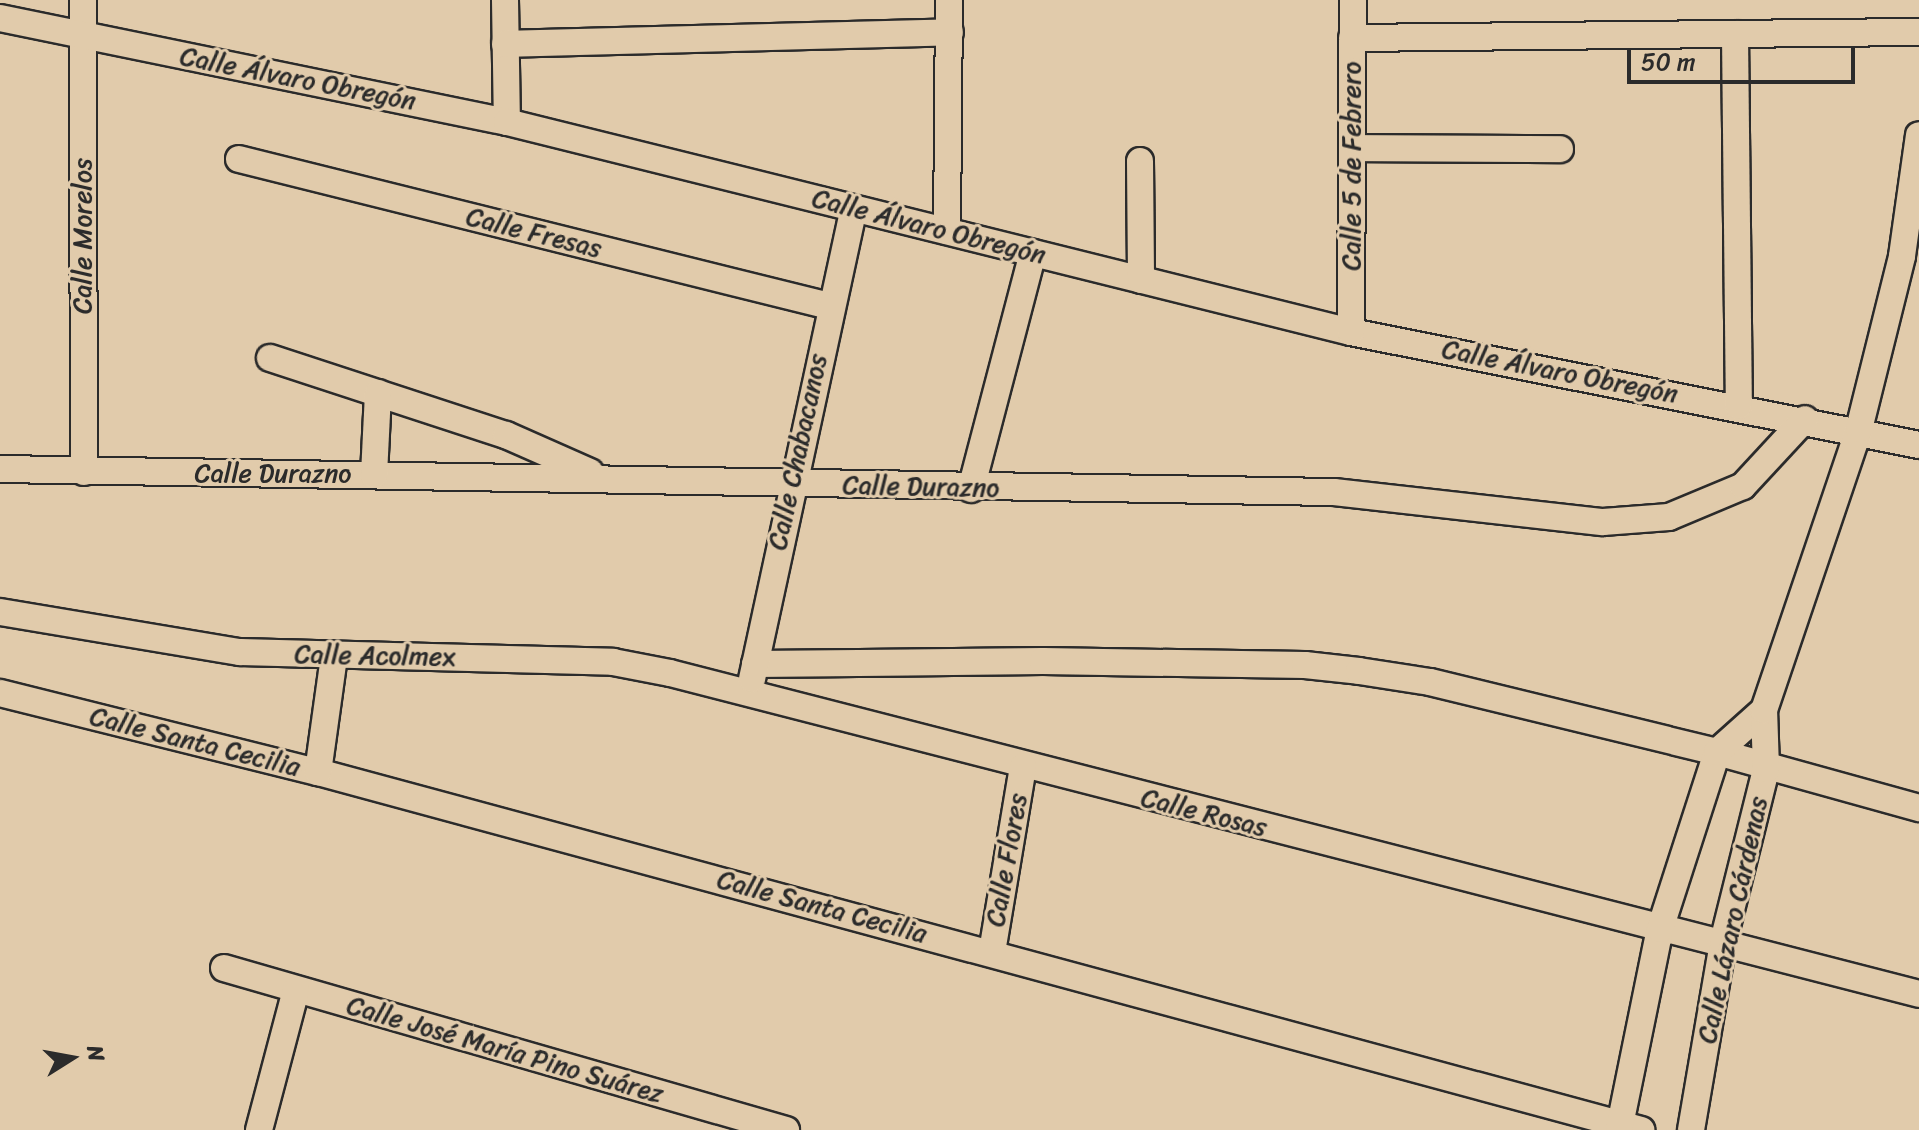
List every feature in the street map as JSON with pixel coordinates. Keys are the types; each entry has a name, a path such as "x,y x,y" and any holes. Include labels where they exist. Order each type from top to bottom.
{"street":[{"name":"Calle Morelos","path":"83,0 84,472"},
{"path":"505,0 507,122"},
{"path":"947,231 949,0"},
{"name":"Calle 5 de Febrero","path":"1351,332 1353,0"},
{"name":"Calle Álvaro Obregón","path":"0,18 507,122 1351,332 1859,429 1919,445"},
{"path":"505,44 950,32"},
{"path":"1352,38 1919,32"},
{"path":"1735,34 1739,406"},
{"name":"Calle Lázaro Cárdenas","path":"1691,1130 1723,942 1766,769 1764,710 1859,429 1910,256 1919,135"},
{"path":"1352,148 1560,149"},
{"name":"Calle Fresas","path":"239,159 829,306"},
{"path":"1140,161 1141,280"},
{"name":"Calle Chabacanos","path":"748,697 790,484 854,209"},
{"path":"971,489 1033,253"},
{"path":"270,358 506,435 601,477"},
{"path":"374,475 378,393"},
{"name":"Calle Durazno","path":"0,469 601,477 971,489 1334,492 1603,522 1669,517 1743,486 1805,419"},
{"name":"Calle Acolmex","path":"0,612 240,652 613,662 748,697"},
{"path":"318,772 334,656"},
{"path":"755,664 1305,665 1430,682 1717,752 1766,769 1919,808"},
{"name":"Calle Santa Cecilia","path":"0,693 318,772 992,952 1627,1128"},
{"name":"Calle Rosas","path":"748,697 1660,929"},
{"name":"Calle Lázaro Cárdenas","path":"1627,1128 1660,929 1717,752 1764,710"},
{"name":"Calle Flores","path":"992,952 1023,767"},
{"path":"1660,929 1723,942 1919,994"},
{"name":"Calle José María Pino Suárez","path":"224,968 786,1130"},
{"path":"259,1130 296,990"}]}
